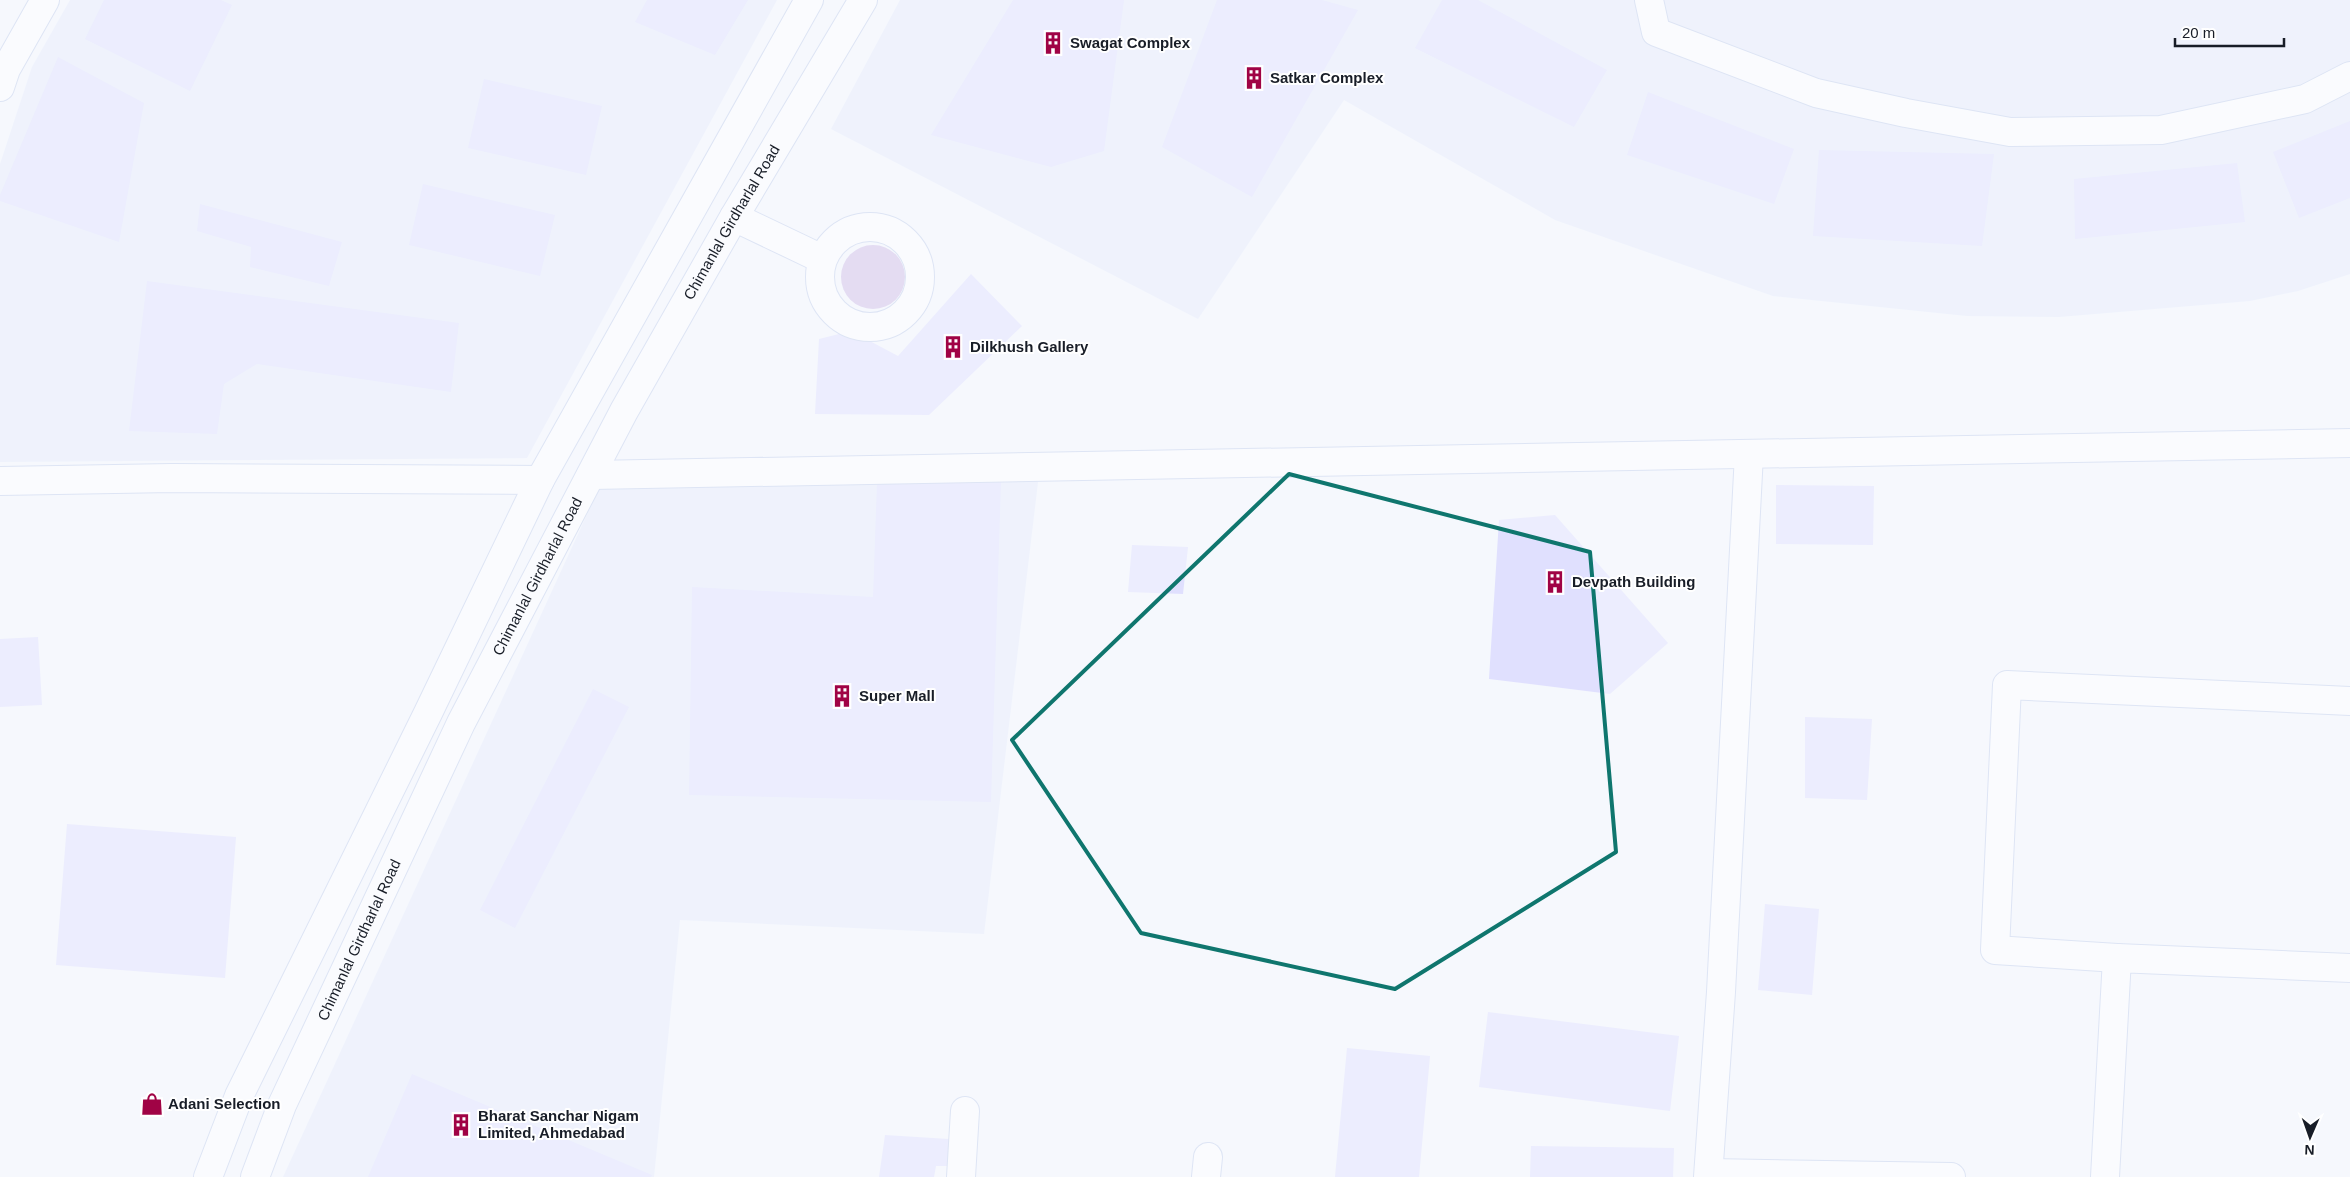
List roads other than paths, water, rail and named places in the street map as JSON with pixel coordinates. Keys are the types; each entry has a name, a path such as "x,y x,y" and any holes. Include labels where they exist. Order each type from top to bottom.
{"street":[{"path":"2,75 45,0"},
{"path":"208,1177 240,1096 540,480 809,0"},
{"name":"Chimanlal Girdharlal Road","path":"255,1177 282,1105 461,723 624,411 734,217 863,0"},
{"path":"1649,0 1656,32 1807,89 1906,113 2010,132 2161,130 2305,100 2350,76"},
{"path":"734,217 822,259"},
{"path":"591,475 2350,443"},
{"path":"1750,454 1709,1175 1951,1177"},
{"path":"0,481 172,478 540,480"},
{"path":"2350,701 2007,685 1995,950 2117,958 2350,968"},
{"path":"2105,1177 2117,958"},
{"path":"961,1177 965,1111"}],"place":[{"name":"Swagat Complex","path":"1053,43"},
{"name":"Satkar Complex","path":"1254,78"},
{"name":"Dilkhush Gallery","path":"953,347"},
{"name":"Devpath Building","path":"1555,582"},
{"name":"Super Mall","path":"842,696"},
{"name":"Adani Selection","path":"152,1104"},
{"name":"Bharat Sanchar Nigam Limited, Ahmedabad","path":"461,1125"}]}
